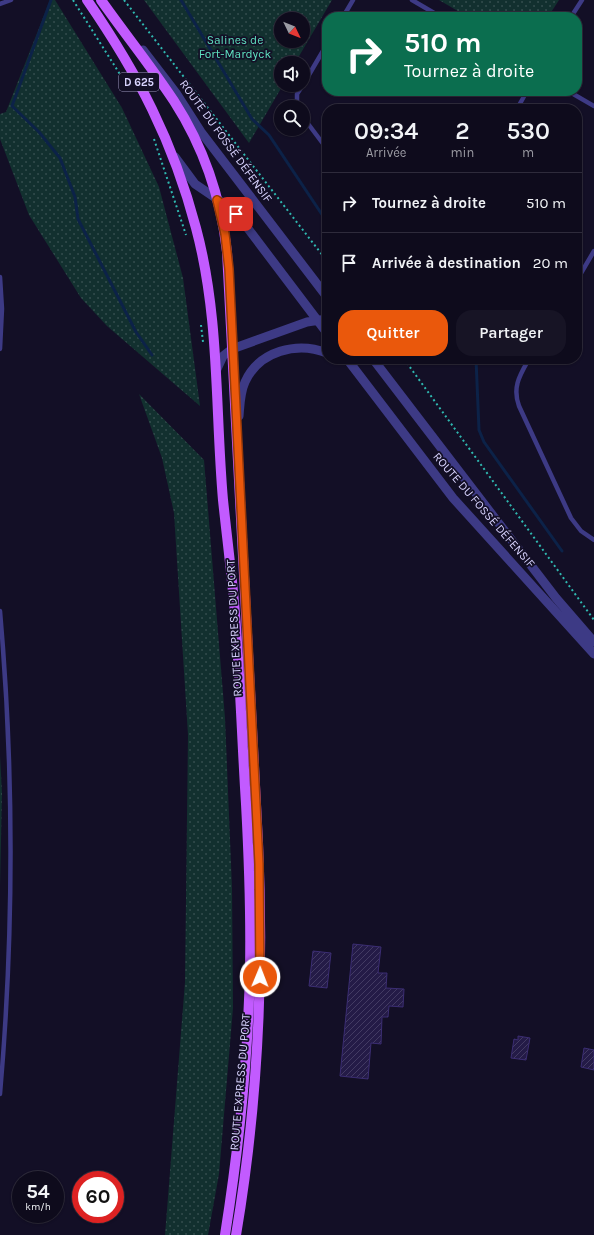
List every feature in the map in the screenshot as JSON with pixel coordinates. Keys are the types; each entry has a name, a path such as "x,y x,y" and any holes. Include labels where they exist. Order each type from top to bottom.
{"main road":[{"name":"D 625","path":"87,0 121,51 143,89 172,152"},
{"name":"ROUTE DU FOSSÉ DÉFENSIF","path":"101,0 169,94"},
{"name":"ROUTE EXPRESS DU PORT","path":"169,94 187,124 201,153 217,200 227,252 237,410 241,518 259,849 261,939 256,1064 245,1172 236,1235"},
{"name":"ROUTE EXPRESS DU PORT","path":"172,152 194,219 204,262 211,307 223,496 238,668 248,838 250,925 246,1055 232,1190 225,1235"}],"street":[{"name":"ROUTE DU FOSSÉ DÉFENSIF","path":"104,0 163,75 201,132 322,291"},
{"path":"172,152 191,180 240,218 322,326"},
{"path":"216,373 223,356 232,349 322,320"},
{"path":"237,410 245,383 254,369 267,357 286,349 310,348 322,352"},
{"path":"343,364 373,394"},
{"name":"ROUTE DU FOSSÉ DÉFENSIF","path":"351,364 453,498 594,654"},
{"name":"ROUTE DU FOSSÉ DÉFENSIF","path":"377,364 556,598 594,642"}],"lane":[{"path":"0,4 11,0"},
{"path":"346,12 353,0"},
{"path":"412,0 432,12"},
{"path":"574,12 582,0"},
{"path":"310,73 322,53"},
{"path":"577,96 594,106"},
{"path":"310,126 322,142"},
{"path":"582,271 594,251"},
{"path":"0,277 2,309 0,349"},
{"path":"526,364 518,380 516,390 517,401 570,518 581,531 594,540"},
{"path":"0,611 8,746 10,832 6,1005 0,1094"}],"path":[{"path":"73,0 131,91"},
{"path":"124,0 322,255"},
{"path":"152,136 187,238"},
{"path":"201,323 203,345"},
{"path":"408,364 594,620"}],"green space":[{"path":"50,0 55,0 122,108 159,187 183,278 200,406 107,326 81,298 29,215 0,139 0,114 6,112"},
{"name":"Salines de Fort-Mardyck","path":"144,0 332,0 325,12 322,12 322,17 310,37 310,12 274,12 274,48 304,48 299,56 274,56 274,92 279,92 249,143"},
{"path":"439,0 559,0 551,12 459,12"},
{"path":"139,394 204,460 225,718 232,888 233,1008 219,1174 208,1235 165,1235 185,982 188,735 174,513 162,458"},
{"path":"0,756 2,793 0,886"}],"building":[{"path":"353,944 381,947 378,973 387,973 386,988 404,989 403,1007 389,1006 388,1017 382,1017 381,1044 371,1043 368,1079 340,1076"},
{"path":"313,951 331,953 327,988 309,986"},
{"path":"518,1036 530,1038 526,1060 511,1058 514,1039 518,1040"},
{"path":"584,1048 594,1050 594,1070 581,1067"}],"waterway":[{"path":"51,0 12,106 39,132 60,158 75,197 78,219 136,332 152,355"},
{"path":"181,0 252,119 269,135 322,214"},
{"path":"476,364 479,430 484,442 562,551"}],"route":[{"path":"236,214 226,205 217,200 225,234 229,269 233,379 259,864 261,925 260,977"}]}
